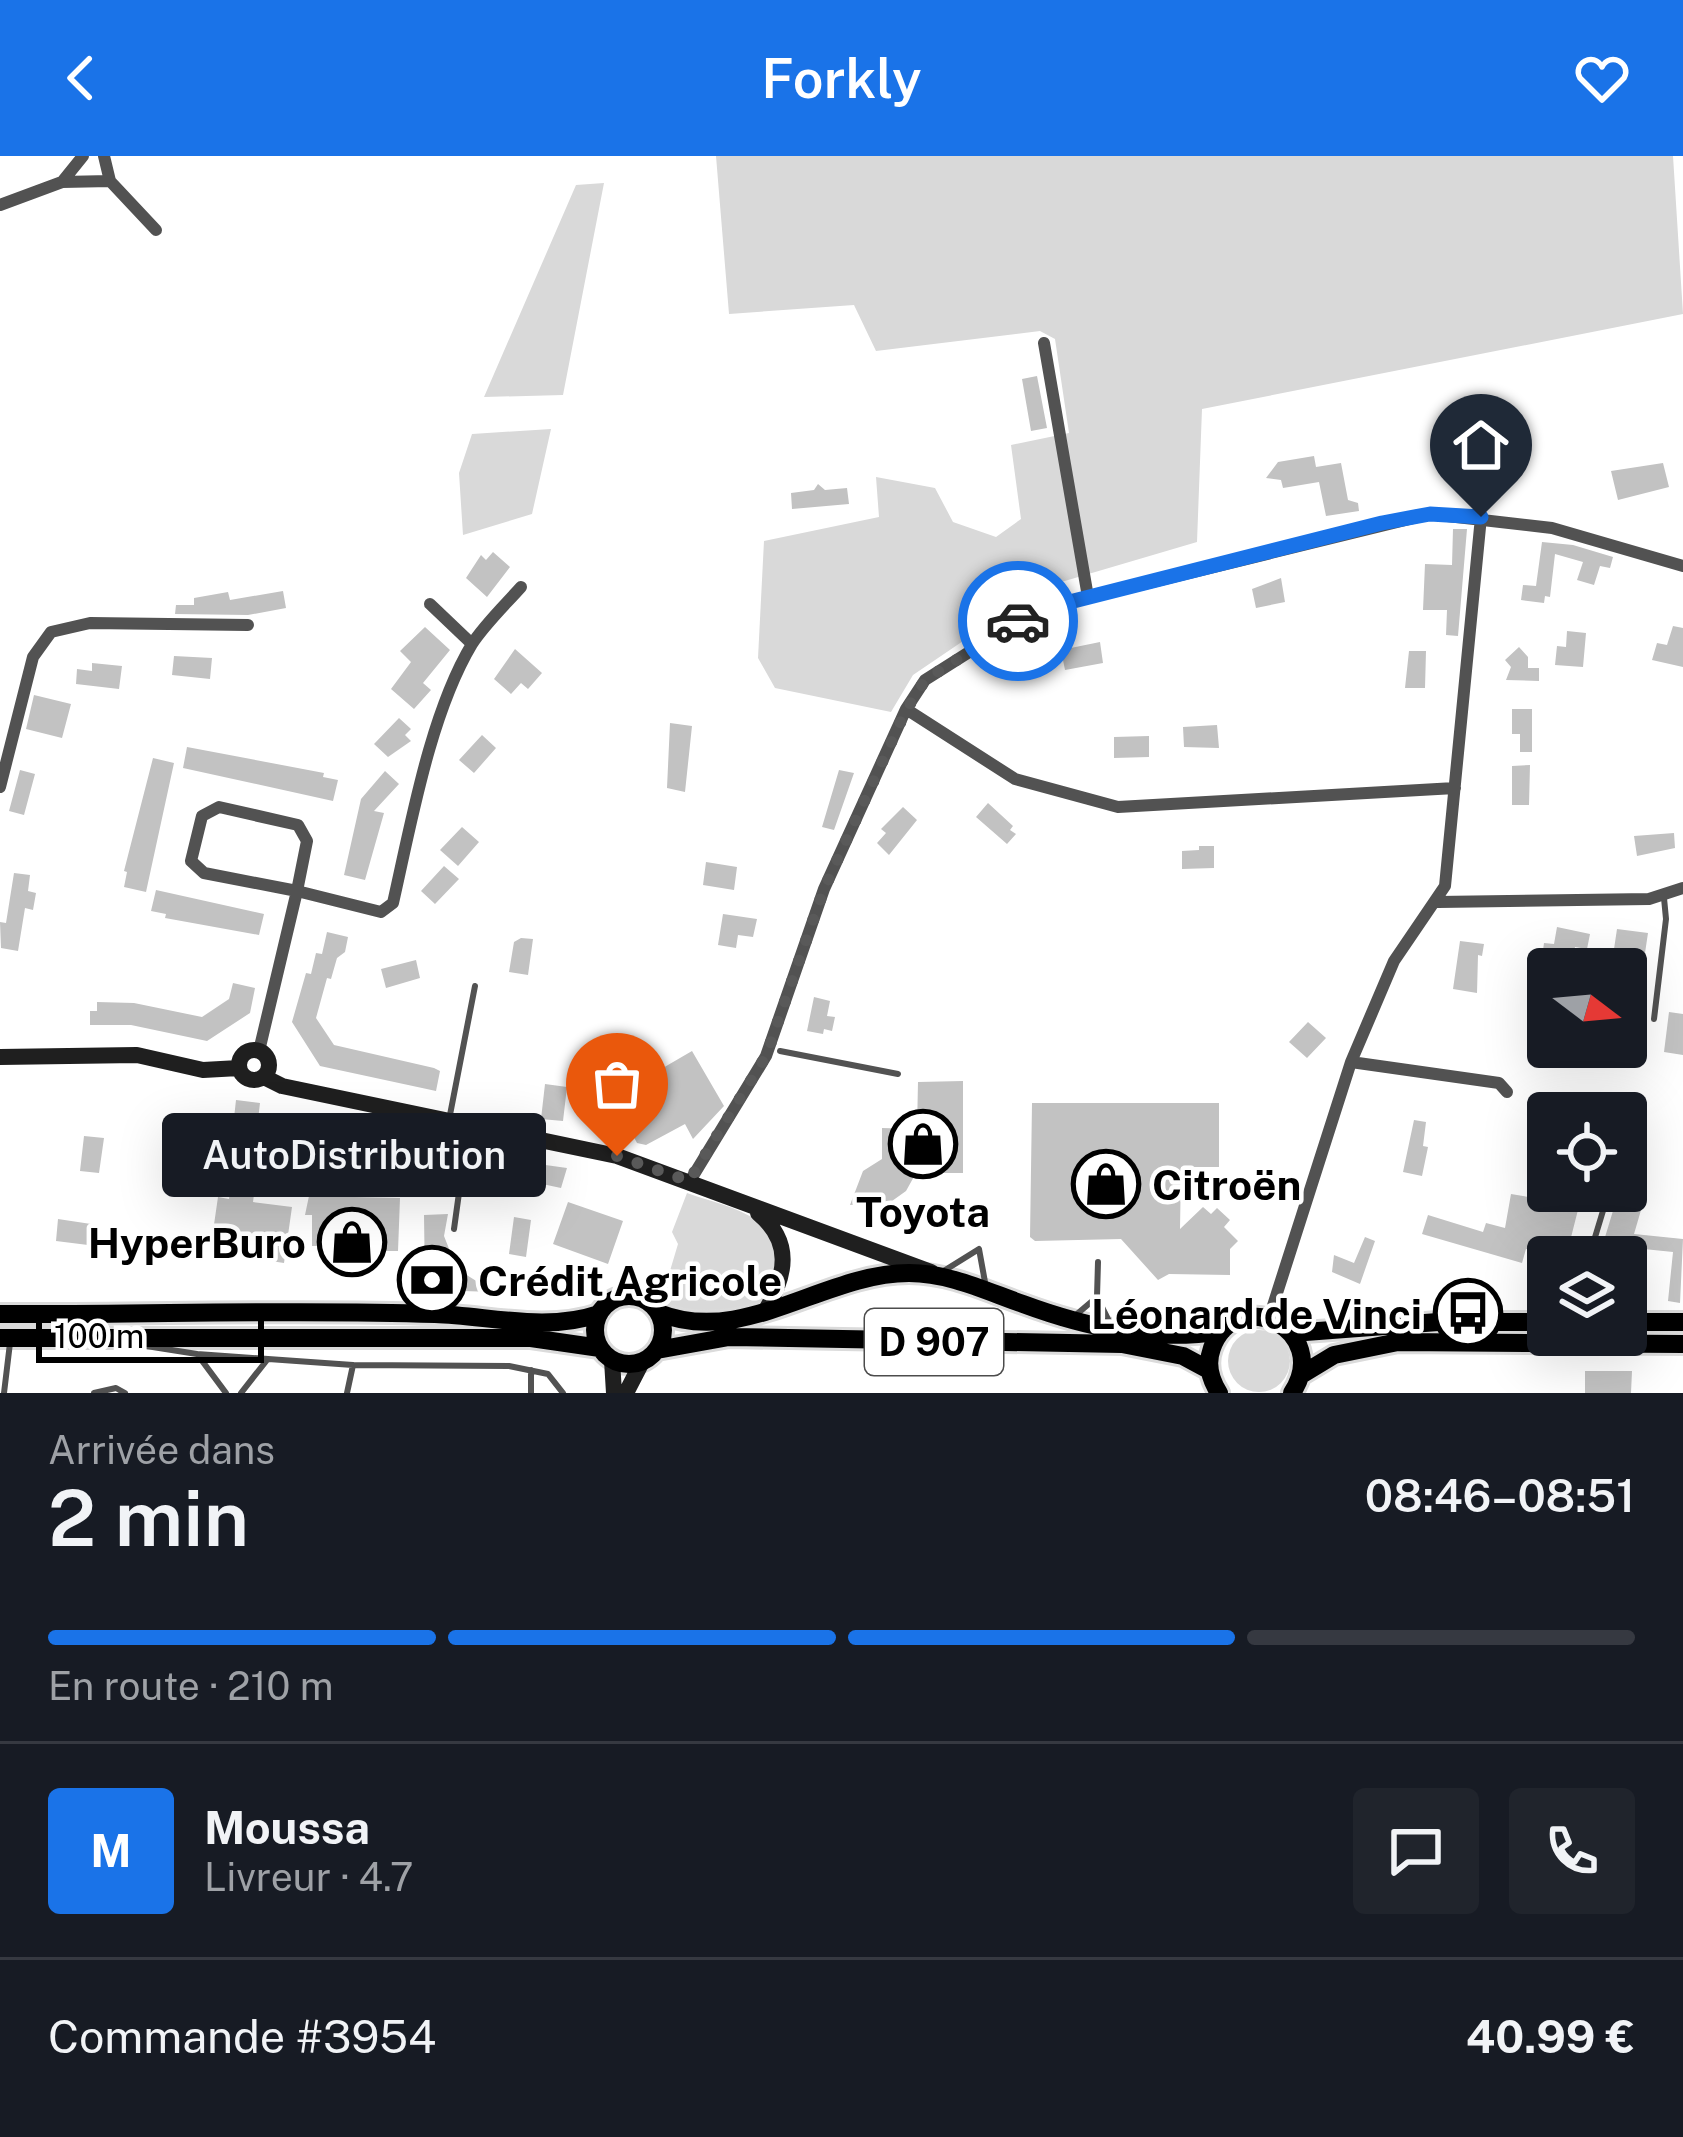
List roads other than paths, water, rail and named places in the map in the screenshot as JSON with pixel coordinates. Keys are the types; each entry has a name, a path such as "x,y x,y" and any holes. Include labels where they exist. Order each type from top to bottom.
{"main road":[{"name":"D 907","path":"659,1313 698,1323 730,1322 882,1276 938,1274 1065,1319 1116,1330 1176,1336 1222,1331"},
{"path":"5,1338 531,1338 606,1354 649,1356 663,1332 659,1313 649,1302 627,1296 606,1305 595,1331 606,1354"},
{"path":"0,1316 433,1314 532,1323 574,1322 599,1314"},
{"path":"1219,1393 1209,1370 1209,1356 1222,1331 1244,1318 1269,1318 1292,1333 1310,1335 1438,1322 1527,1322"},
{"path":"1647,1322 1683,1322"},
{"path":"1292,1333 1303,1360 1296,1384"},
{"name":"D 907","path":"649,1356 729,1337 1122,1344 1183,1356 1209,1370"},
{"path":"1296,1384 1316,1363 1352,1349 1436,1341 1683,1340"}],"street":[{"path":"62,182 82,156"},
{"path":"104,156 110,181 155,230"},
{"path":"0,205 62,182 110,181"},
{"path":"1044,343 1088,597"},
{"path":"689,1181 766,1056 824,889 906,710 925,680 1034,611 1430,514 1552,528 1683,566"},
{"path":"1269,1318 1351,1062 1394,961 1445,886 1481,517"},
{"path":"259,1051 297,891 308,841 298,825 219,807 202,816 191,861 204,873 297,891 381,912 393,903 420,783 472,644 520,587"},
{"path":"430,604 472,644"},
{"path":"0,787 33,657 51,632 90,623 248,625"},
{"path":"906,710 1015,779 1118,807 1455,788"},
{"path":"1438,902 1562,903 1663,894 1683,887"},
{"path":"239,1068 246,1052 259,1051"},
{"path":"259,1051 269,1063 264,1077"},
{"path":"0,1057 137,1055 203,1070 239,1068"},
{"path":"1351,1062 1499,1083 1507,1092"},
{"path":"239,1068 251,1081 264,1077 282,1086 468,1128 617,1156 938,1274"},
{"path":"748,1205 782,1241 782,1282 766,1310"},
{"path":"606,1354 614,1393"},
{"path":"626,1393 649,1356"}],"lane":[{"path":"1654,1019 1666,919 1663,894"},
{"path":"449,1123 475,986"},
{"path":"780,1051 898,1074"},
{"path":"454,1229 468,1128"},
{"path":"938,1274 979,1249 988,1292"},
{"path":"1097,1262 1097,1297 1116,1330"},
{"path":"1065,1319 1097,1297"},
{"path":"1436,1341 1527,1337"},
{"path":"4,1393 5,1338"},
{"path":"107,1338 196,1354 267,1360 531,1370 548,1374 563,1393"},
{"path":"196,1354 226,1393"},
{"path":"241,1393 267,1360"},
{"path":"347,1393 353,1365"},
{"path":"531,1370 531,1393"},
{"path":"94,1393 105,1388 125,1393"}],"place":[{"name":"Toyota","path":"923,1144"},
{"name":"AutoDistribution","path":"617,1156"},
{"name":"Citroën","path":"1106,1184"},
{"name":"HyperBuro","path":"352,1242"},
{"name":"Crédit Agricole","path":"432,1280"},
{"name":"Léonard de Vinci","path":"1468,1313"}]}
